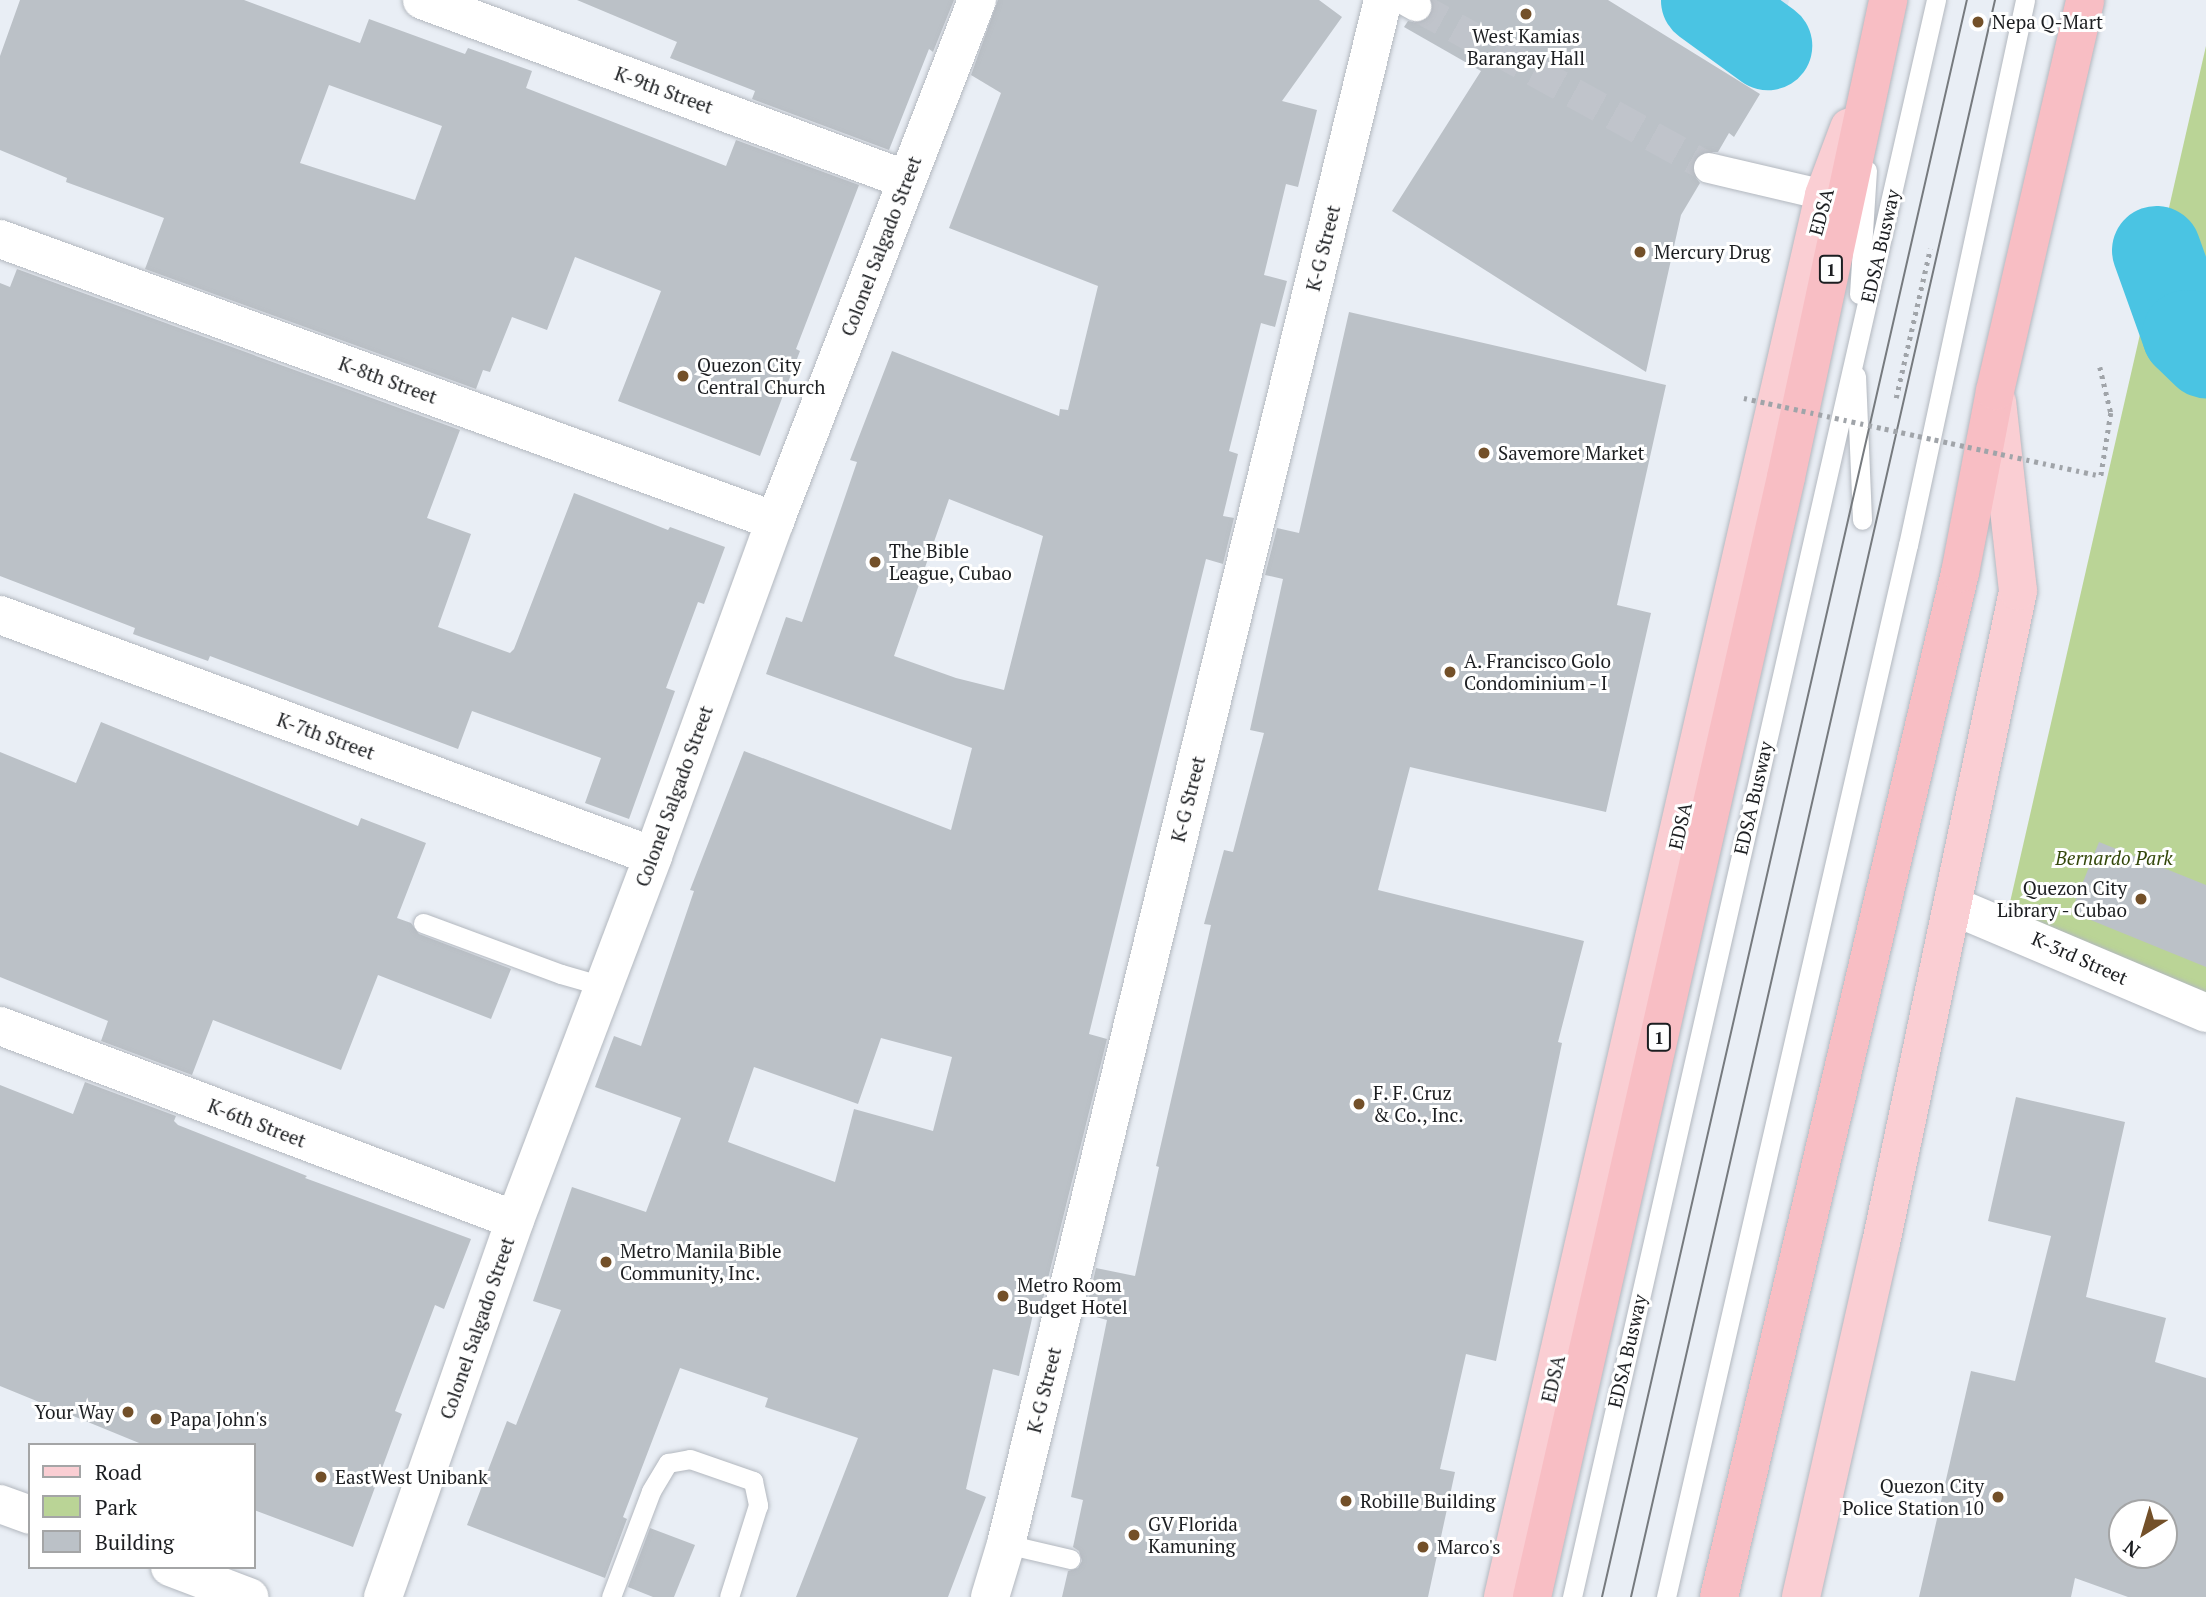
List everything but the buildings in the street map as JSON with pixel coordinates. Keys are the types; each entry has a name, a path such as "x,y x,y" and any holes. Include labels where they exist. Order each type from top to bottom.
{"highway":[{"name":"EDSA","path":"1532,1597 1786,477 1888,0"},
{"path":"1719,1597 1961,573 1996,391 2085,0"}],"main road":[{"name":"EDSA","path":"1503,1597 1824,195 1875,61"},
{"path":"1801,1597 1953,905 2018,591 1996,391"}],"street":[{"name":"K-9th Street","path":"422,0 907,180"},
{"name":"Colonel Salgado Street","path":"383,1597 514,1220 653,856 775,521 977,0"},
{"name":"K-G Street","path":"990,1597 1006,1544 1401,2"},
{"path":"1709,168 1824,195"},
{"name":"K-8th Street","path":"0,239 775,521"},
{"name":"K-7th Street","path":"0,615 653,856"},
{"name":"K-3rd Street","path":"1953,905 2206,1013"},
{"name":"K-6th Street","path":"0,1026 514,1220"},
{"path":"0,1504 28,1514"},
{"path":"175,1569 249,1597"}],"lane":[{"name":"EDSA Busway","path":"1572,1597 1936,0"},
{"path":"1666,1597 1908,545 2025,0"},
{"path":"1861,520 1856,349 1875,61"},
{"path":"423,923 561,974 603,986"},
{"path":"611,1597 651,1491 668,1463 690,1459 753,1481 758,1505 729,1597"},
{"path":"1006,1544 1070,1559"}],"path":[{"path":"1896,397 1930,249"},
{"path":"1744,398 2101,476 2111,412 2100,367"}],"shaded area":[{"path":"1739,0 1789,0 1785,20"}],"green space":[{"name":"Bernardo Park","path":"2206,46 2206,1000 2008,911"}],"waterway":[{"path":"1705,0 1767,45"},
{"path":"2156,250 2186,334 2206,353"}],"tunnel":[{"path":"1416,6 1709,168"}],"tram line":[{"path":"1602,1597 1967,0"},
{"path":"1631,1597 1995,0"}],"place":[{"name":"West Kamias Barangay Hall","path":"1526,14"},
{"name":"Nepa Q-Mart","path":"1978,22"},
{"name":"Mercury Drug","path":"1640,252"},
{"name":"Quezon City Central Church","path":"683,376"},
{"name":"Savemore Market","path":"1484,453"},
{"name":"The Bible League, Cubao","path":"875,562"},
{"name":"A. Francisco Golo Condominium - I","path":"1450,672"},
{"name":"Quezon City Library - Cubao","path":"2141,899"},
{"name":"F. F. Cruz & Co., Inc.","path":"1359,1104"},
{"name":"Metro Manila Bible Community, Inc.","path":"606,1262"},
{"name":"Metro Room Budget Hotel","path":"1003,1296"},
{"name":"Your Way","path":"128,1412"},
{"name":"Papa John's","path":"156,1419"},
{"name":"EastWest Unibank","path":"321,1477"},
{"name":"Quezon City Police Station 10","path":"1998,1497"},
{"name":"Robille Building","path":"1346,1501"},
{"name":"GV Florida Kamuning","path":"1134,1535"},
{"name":"Marco's","path":"1423,1547"}]}
